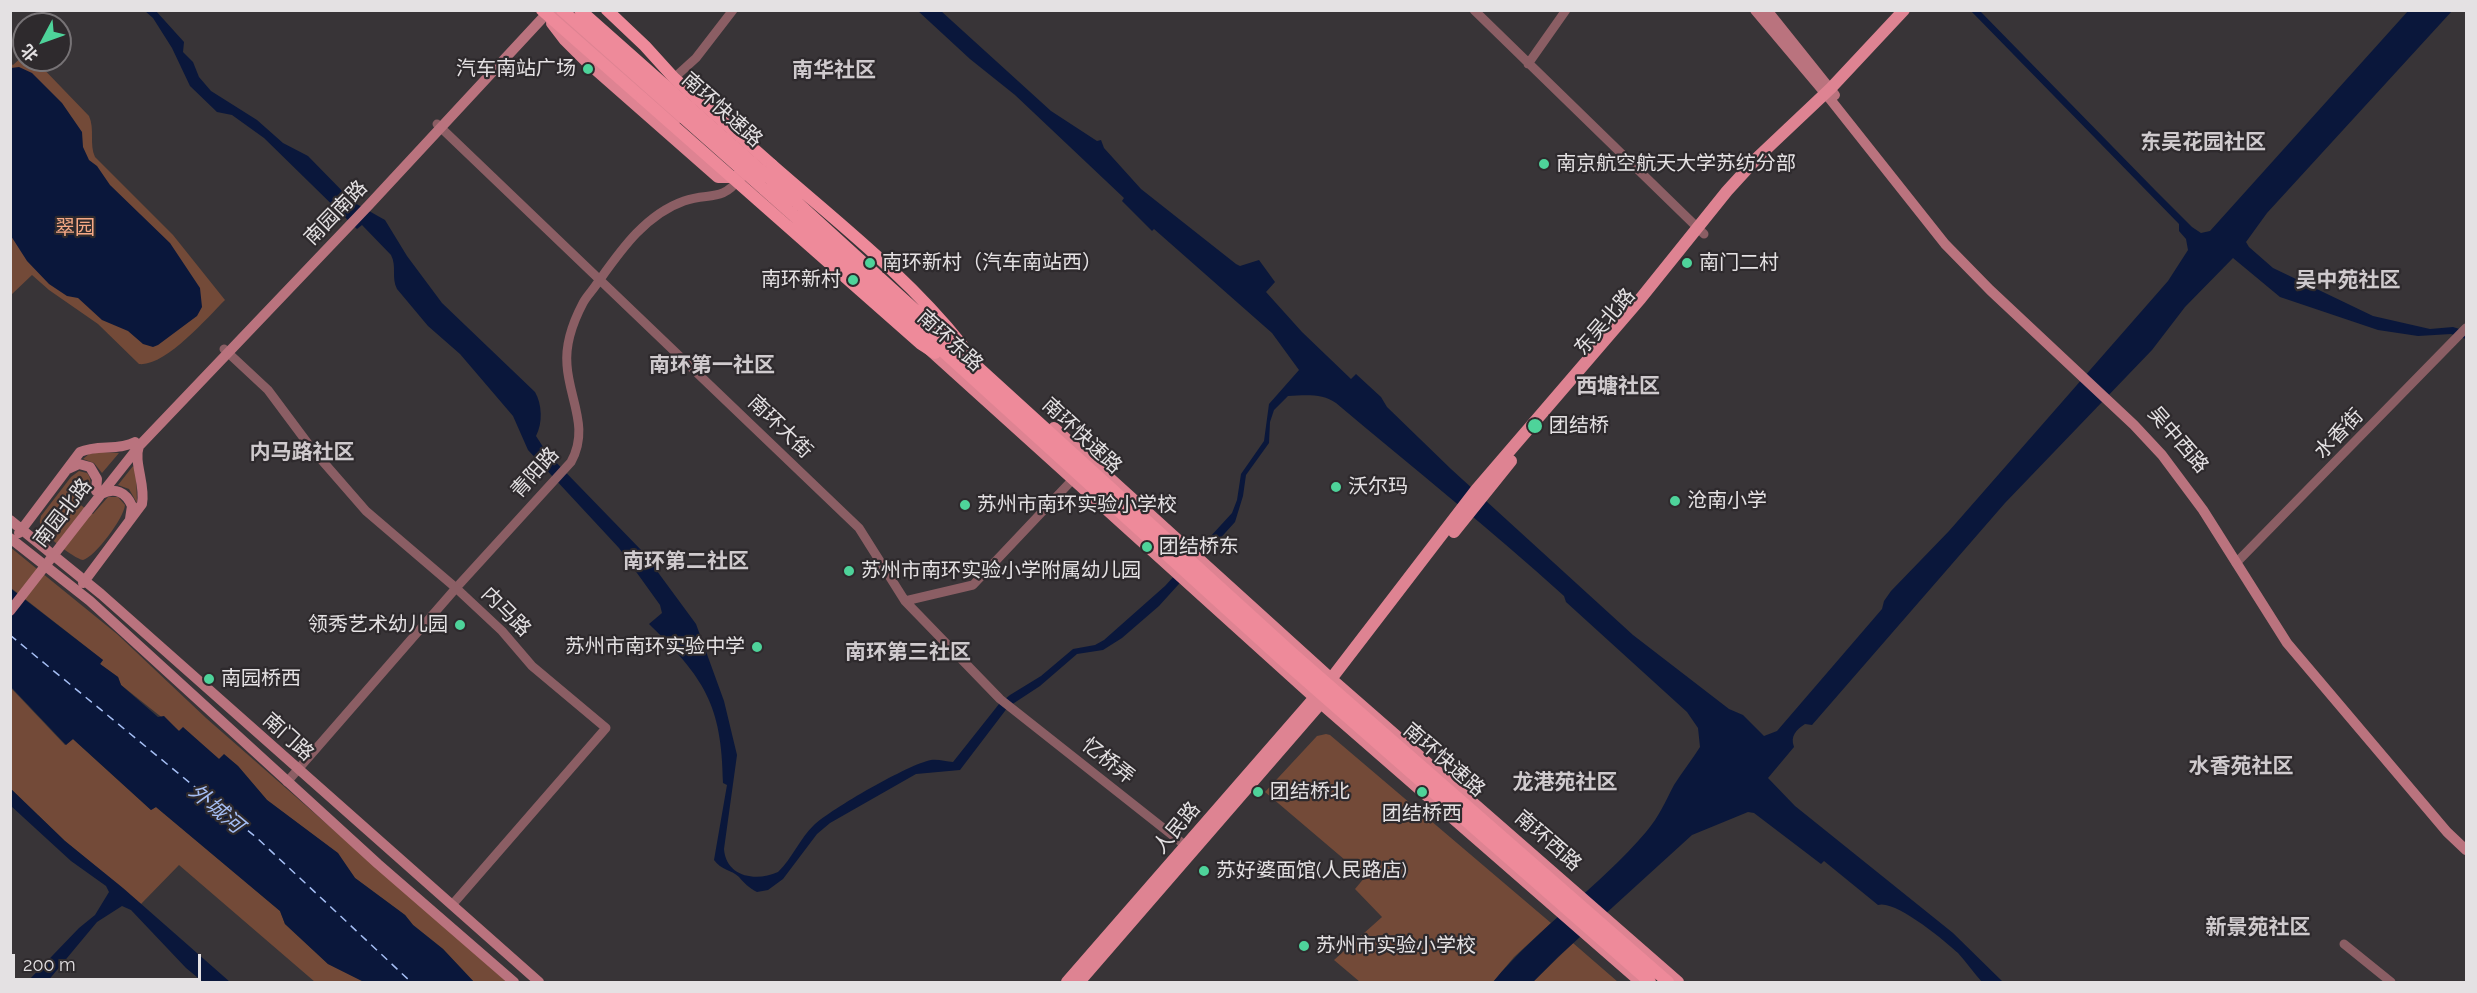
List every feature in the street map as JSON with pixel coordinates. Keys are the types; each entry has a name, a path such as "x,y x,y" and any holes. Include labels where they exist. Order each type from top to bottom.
{"highway":[{"name":"南环快速路","path":"562,10 1668,982"},
{"name":"南环快速路","path":"580,10 801,206 1286,663 1650,982"},
{"path":"607,10 645,46 674,78 867,249 942,319 981,378"},
{"path":"547,11 642,98 921,344 981,378"}],"main road":[{"name":"南环东路","path":"589,10 1334,681"},
{"path":"1755,10 1830,94"},
{"path":"1767,10 1830,94"},
{"name":"东吴北路","path":"1830,94 1904,10"},
{"name":"东吴北路","path":"1317,700 1480,493 1701,231 1750,176 1914,10"},
{"path":"547,11 565,40 586,61 718,177 740,177"},
{"name":"南园南路","path":"141,440 547,11"},
{"path":"674,78 696,93 827,209 838,220 844,240"},
{"name":"吴中西路","path":"1830,94 1945,243 1983,283 2111,400 2179,476 2301,650 2452,828 2466,841"},
{"name":"南环东路","path":"740,177 1317,700"},
{"path":"12,539 82,451 127,446 141,440"},
{"path":"77,591 141,507 144,487 137,456 141,440"},
{"name":"南园北路","path":"10,611 98,493 141,440"},
{"path":"63,473 77,464 88,466 96,476 98,493 116,490 128,497 133,510 128,525"},
{"name":"南园北路","path":"10,600 85,510"},
{"name":"南门路","path":"10,520 85,580 539,982"},
{"name":"南门路","path":"12,539 77,591 287,782 514,982"},
{"name":"吴中西路","path":"2239,561 2296,654 2447,832 2466,850"},
{"name":"南环西路","path":"1334,681 1678,982"},
{"path":"1317,700 1641,982"},
{"name":"人民路","path":"1079,982 1317,700"},
{"name":"人民路","path":"1067,982 1190,849"}],"street":[{"path":"674,78 696,58 733,10"},
{"path":"1474,10 1701,231"},
{"path":"1528,64 1566,10"},
{"name":"南环大街","path":"439,126 860,528 905,601 1000,699"},
{"name":"青阳路","path":"287,782 576,452 580,431 567,363 570,334 584,301 618,254 649,221 683,201 723,195 756,161"},
{"name":"水香街","path":"2239,561 2466,329"},
{"name":"内马路","path":"226,351 268,390 312,449 366,511 456,588 502,631 532,666 606,728 452,905"},
{"path":"905,601 973,585 1090,461"},
{"name":"忆桥弄","path":"1000,699 1190,849"},
{"path":"2344,944 2391,982"}],"green space":[{"name":"翠园","path":"10,63 12,72 47,72 89,116 95,157 173,235 225,300 185,340 161,358 139,364 98,324 49,290 32,275 11,295"},
{"path":"119,453 102,473 94,463 83,459 89,454"},
{"path":"133,466 136,470 137,503 129,489 118,485"},
{"path":"79,471 87,473 90,485 78,503 93,514 108,497 118,497 125,505 120,519 108,536 94,552 83,560 66,551 53,540 43,530 40,522 41,516 71,477"},
{"path":"10,547 117,634 206,718 507,982 474,982 443,949 413,925 405,915 355,878 337,853 267,800 238,766 224,755 219,759 183,728 179,731 121,685 118,677 100,664 103,660 11,588"},
{"path":"10,687 65,745 73,739 151,810 156,807 280,911 285,924 328,964 364,982 315,982 179,865 141,904 65,841 11,789"},
{"path":"1330,735 1551,923 1514,957 1493,982 1360,982 1334,960 1382,917 1355,889 1365,877 1265,792 1317,736"},
{"path":"1573,943 1618,982 1533,982"}],"water":[{"path":"145,11 156,11 184,42 183,52 193,62 199,77 211,91 257,120 283,143 308,156 353,202 385,220 407,256 442,303 535,392 541,414 536,436 547,453 643,552 696,624 724,701 737,755 724,849 730,866 744,875 761,877 778,872 814,825 871,788 920,763 931,760 953,762 999,704 1041,676 1073,649 1095,645 1104,640 1165,586 1232,513 1237,500 1241,474 1264,441 1269,404 1299,370 1272,333 1154,229 1152,231 1122,201 1124,198 1015,95 970,59 918,11 941,11 1051,111 1097,141 1101,140 1104,148 1141,189 1236,264 1240,266 1259,260 1275,282 1266,292 1302,332 1351,379 1356,374 1451,469 1633,635 1729,709 1743,715 1764,736 1777,731 1882,609 1891,591 1949,531 2168,281 2188,250 2186,239 2179,231 2179,224 1971,11 1980,11 2155,190 2201,233 2210,231 2408,11 2452,11 2267,213 2246,242 2273,268 2373,316 2430,329 2453,327 2466,331 2466,339 2451,334 2418,336 2378,330 2280,297 2233,258 2185,307 2152,350 2005,503 1812,725 1805,724 1795,734 1794,747 1768,778 1795,806 1953,933 2003,982 1982,982 1958,953 1919,922 1896,908 1878,905 1824,861 1821,864 1754,813 1748,812 1692,835 1533,982 1493,982 1530,943 1628,852 1651,826 1674,785 1700,747 1698,728 1687,712 1566,602 1564,596 1508,547 1336,403 1313,395 1288,396 1274,410 1270,422 1269,443 1246,475 1243,496 1235,522 1159,606 1122,638 1103,650 1077,654 1040,686 1008,707 960,770 916,774 830,823 817,834 783,879 768,890 757,892 714,860 727,785 723,783 719,732 714,712 696,677 649,624 662,613 660,605 619,548 528,450 513,416 460,354 428,326 397,289 391,255 362,225 357,229 264,138 232,115 217,112 190,86 172,48 153,18"},
{"name":"翠园","path":"11,68 12,72 32,73 62,103 82,132 83,147 89,160 97,166 110,185 170,243 200,288 202,307 197,316 158,345 153,347 143,344 128,331 102,320 78,298 67,296 49,284 27,261 11,236"},
{"name":"外城河","path":"10,588 103,660 100,664 118,677 121,685 158,717 164,716 179,731 183,727 219,759 224,754 238,766 267,800 338,853 355,878 405,915 413,925 443,949 474,982 364,982 328,964 285,924 280,911 156,807 151,810 73,739 66,745 11,687"},
{"path":"11,789 65,841 123,888 230,982 203,982 186,968 131,910 122,906 97,922 47,982 27,982 79,928 95,915 109,892 106,886 71,861 11,806"}],"ferry route":[{"path":"10,635 257,838 411,982"}],"place":[{"name":"汽车南站广场","path":"588,69"},
{"name":"南京航空航天大学苏纺分部","path":"1544,164"},
{"name":"南环新村（汽车南站西）","path":"870,263"},
{"name":"南门二村","path":"1687,263"},
{"name":"南环新村","path":"853,280"},
{"name":"团结桥","path":"1535,426"},
{"name":"沃尔玛","path":"1336,487"},
{"name":"沧南小学","path":"1675,501"},
{"name":"苏州市南环实验小学校","path":"965,505"},
{"name":"团结桥东","path":"1147,547"},
{"name":"苏州市南环实验小学附属幼儿园","path":"849,571"},
{"name":"领秀艺术幼儿园","path":"460,625"},
{"name":"苏州市南环实验中学","path":"757,647"},
{"name":"南园桥西","path":"209,679"},
{"name":"团结桥北","path":"1258,792"},
{"name":"团结桥西","path":"1422,792"},
{"name":"苏好婆面馆(人民路店)","path":"1204,871"},
{"name":"苏州市实验小学校","path":"1304,946"}],"district":[{"name":"南华社区","path":"834,71"},
{"name":"东吴花园社区","path":"2203,143"},
{"name":"吴中苑社区","path":"2348,281"},
{"name":"南环第一社区","path":"712,366"},
{"name":"西塘社区","path":"1618,387"},
{"name":"内马路社区","path":"302,453"},
{"name":"南环第二社区","path":"686,562"},
{"name":"南环第三社区","path":"908,653"},
{"name":"水香苑社区","path":"2241,767"},
{"name":"龙港苑社区","path":"1565,783"},
{"name":"新景苑社区","path":"2258,928"}]}
